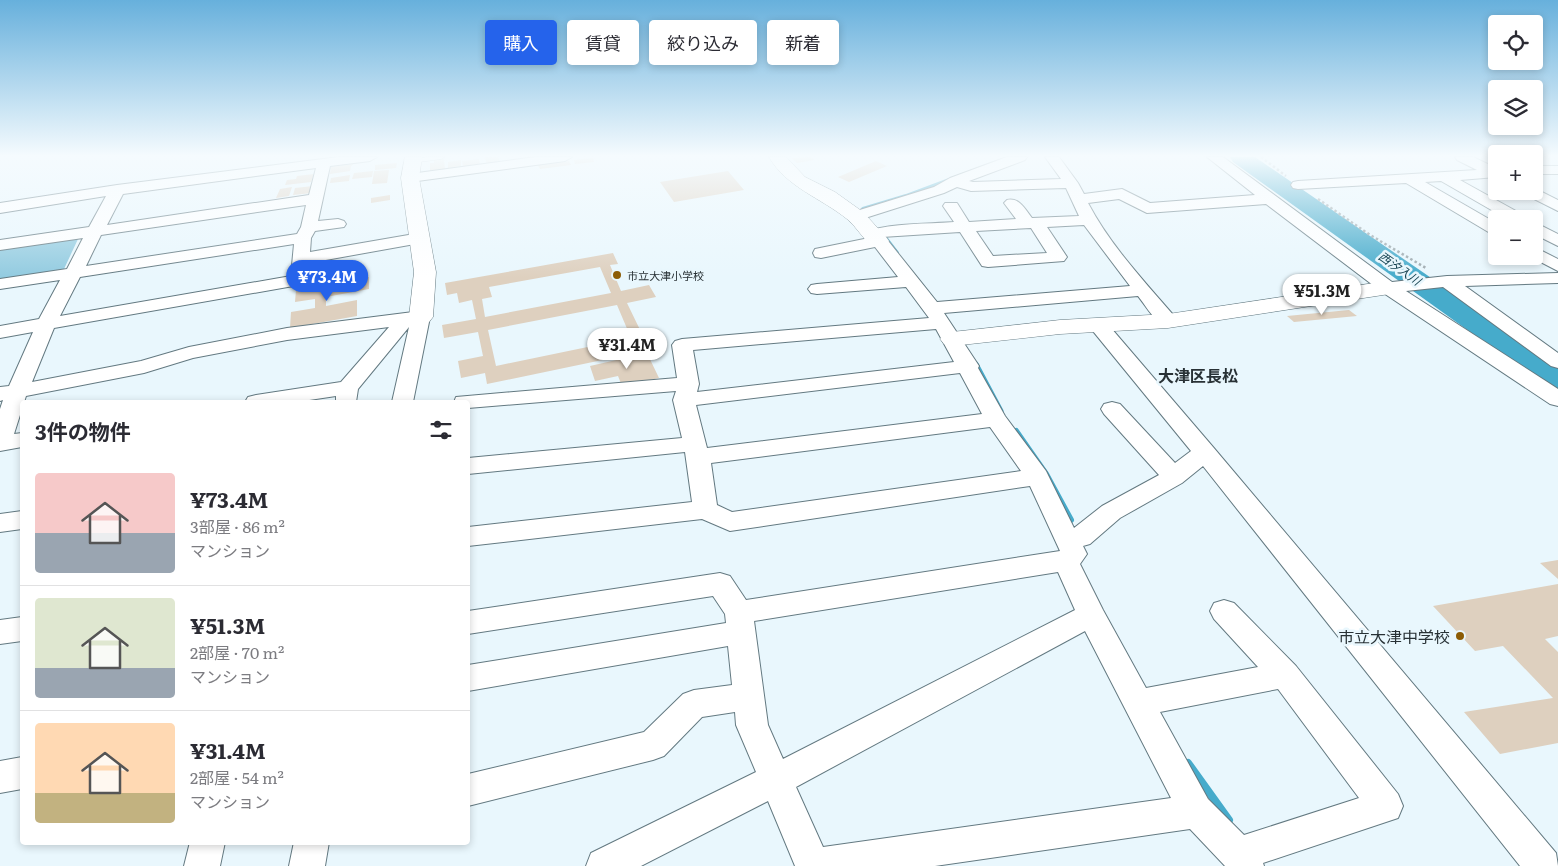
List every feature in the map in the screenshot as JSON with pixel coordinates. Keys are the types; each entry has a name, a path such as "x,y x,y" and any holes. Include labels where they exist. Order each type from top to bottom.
{"street":[{"path":"0,208 69,197"},
{"path":"20,440 0,443 9,393 113,197"},
{"path":"403,400 413,319 425,272 416,197"},
{"path":"830,197 879,236 942,324 969,366 996,419 1038,477 1091,615 1196,811 1242,860 1386,806 1285,675 1224,611"},
{"path":"856,216 915,197"},
{"path":"1091,197 1079,200 1089,220 1168,321"},
{"path":"1128,197 1146,208 1268,198 1388,288 1558,399"},
{"path":"1441,197 1488,225"},
{"path":"1481,197 1503,210"},
{"path":"1543,198 1558,206"},
{"path":"0,245 315,199 306,232 299,280 0,332"},
{"path":"951,206 988,262 1058,258 1032,223 1012,203"},
{"path":"821,253 879,236 964,227 1089,220"},
{"path":"0,284 306,232 338,224"},
{"path":"1543,232 1558,241"},
{"path":"302,259 420,238"},
{"path":"1543,257 1558,266"},
{"path":"705,510 686,392 682,345 942,324 1098,325 1168,321 1447,281 1558,278"},
{"path":"817,289 910,281"},
{"path":"1447,281 1558,362"},
{"path":"942,324 1142,290"},
{"path":"9,393 144,367 188,353 287,334 413,319"},
{"path":"282,400 347,395 413,319"},
{"path":"1098,325 1205,452 1543,866"},
{"path":"470,402 686,392 969,366"},
{"path":"1112,409 1174,477"},
{"path":"470,466 696,451 996,419"},
{"path":"470,678 740,622 1067,550 1111,512 1174,477 1205,452"},
{"path":"470,537 705,510 730,522 1038,477"},
{"path":"0,523 20,520"},
{"path":"470,622 720,584 740,622 752,725 813,866 1196,811"},
{"path":"604,866 775,780 1091,615"},
{"path":"0,632 20,629"},
{"path":"1137,703 1285,675"},
{"path":"470,790 654,745 694,704 749,697"},
{"path":"0,777 20,773"},
{"path":"202,866 207,845"},
{"path":"307,866 311,845"}],"path":[{"path":"1316,197 1370,236 1447,281"}],"shaded area":[{"path":"72,238 78,239 64,269 54,274 0,282 0,248"}],"building":[{"path":"390,197 390,200 371,203 371,198"},
{"path":"671,197 701,197 674,202"},
{"path":"613,253 618,264 610,265 621,291 649,285 656,297 627,303 643,336 649,334 655,349 487,384 485,373 461,378 458,361 483,356 478,332 444,338 442,325 476,319 472,300 459,303 457,293 447,295 445,283","holes":["600,267 611,293 485,317 482,299 492,297 489,287","617,305 631,338 496,366 488,330"]},
{"path":"369,277 369,289 326,297 326,306 357,300 357,316 290,328 291,312 315,308 315,299 295,302 296,290 316,286 316,281 326,279 326,285"},
{"path":"1349,310 1357,316 1294,322 1287,316"},
{"path":"647,353 659,378 622,386 618,376 595,381 590,366"},
{"path":"1558,560 1558,579 1540,563"},
{"path":"1558,584 1558,636 1545,639 1558,652 1558,743 1500,754 1464,712 1553,698 1503,646 1475,651 1433,606"}],"waterway":[{"path":"863,209 901,197"},
{"name":"西汐入川","path":"1298,197 1558,380"},
{"path":"884,236 897,253"},
{"path":"976,364 1001,411"},
{"path":"1016,431 1046,474 1071,520"},
{"path":"1188,763 1229,820"}],"place":[{"name":"市立大津小学校","path":"617,275"},
{"name":"市立大津中学校","path":"1460,636"}],"district":[{"name":"大津区長松","path":"1198,375"}]}
